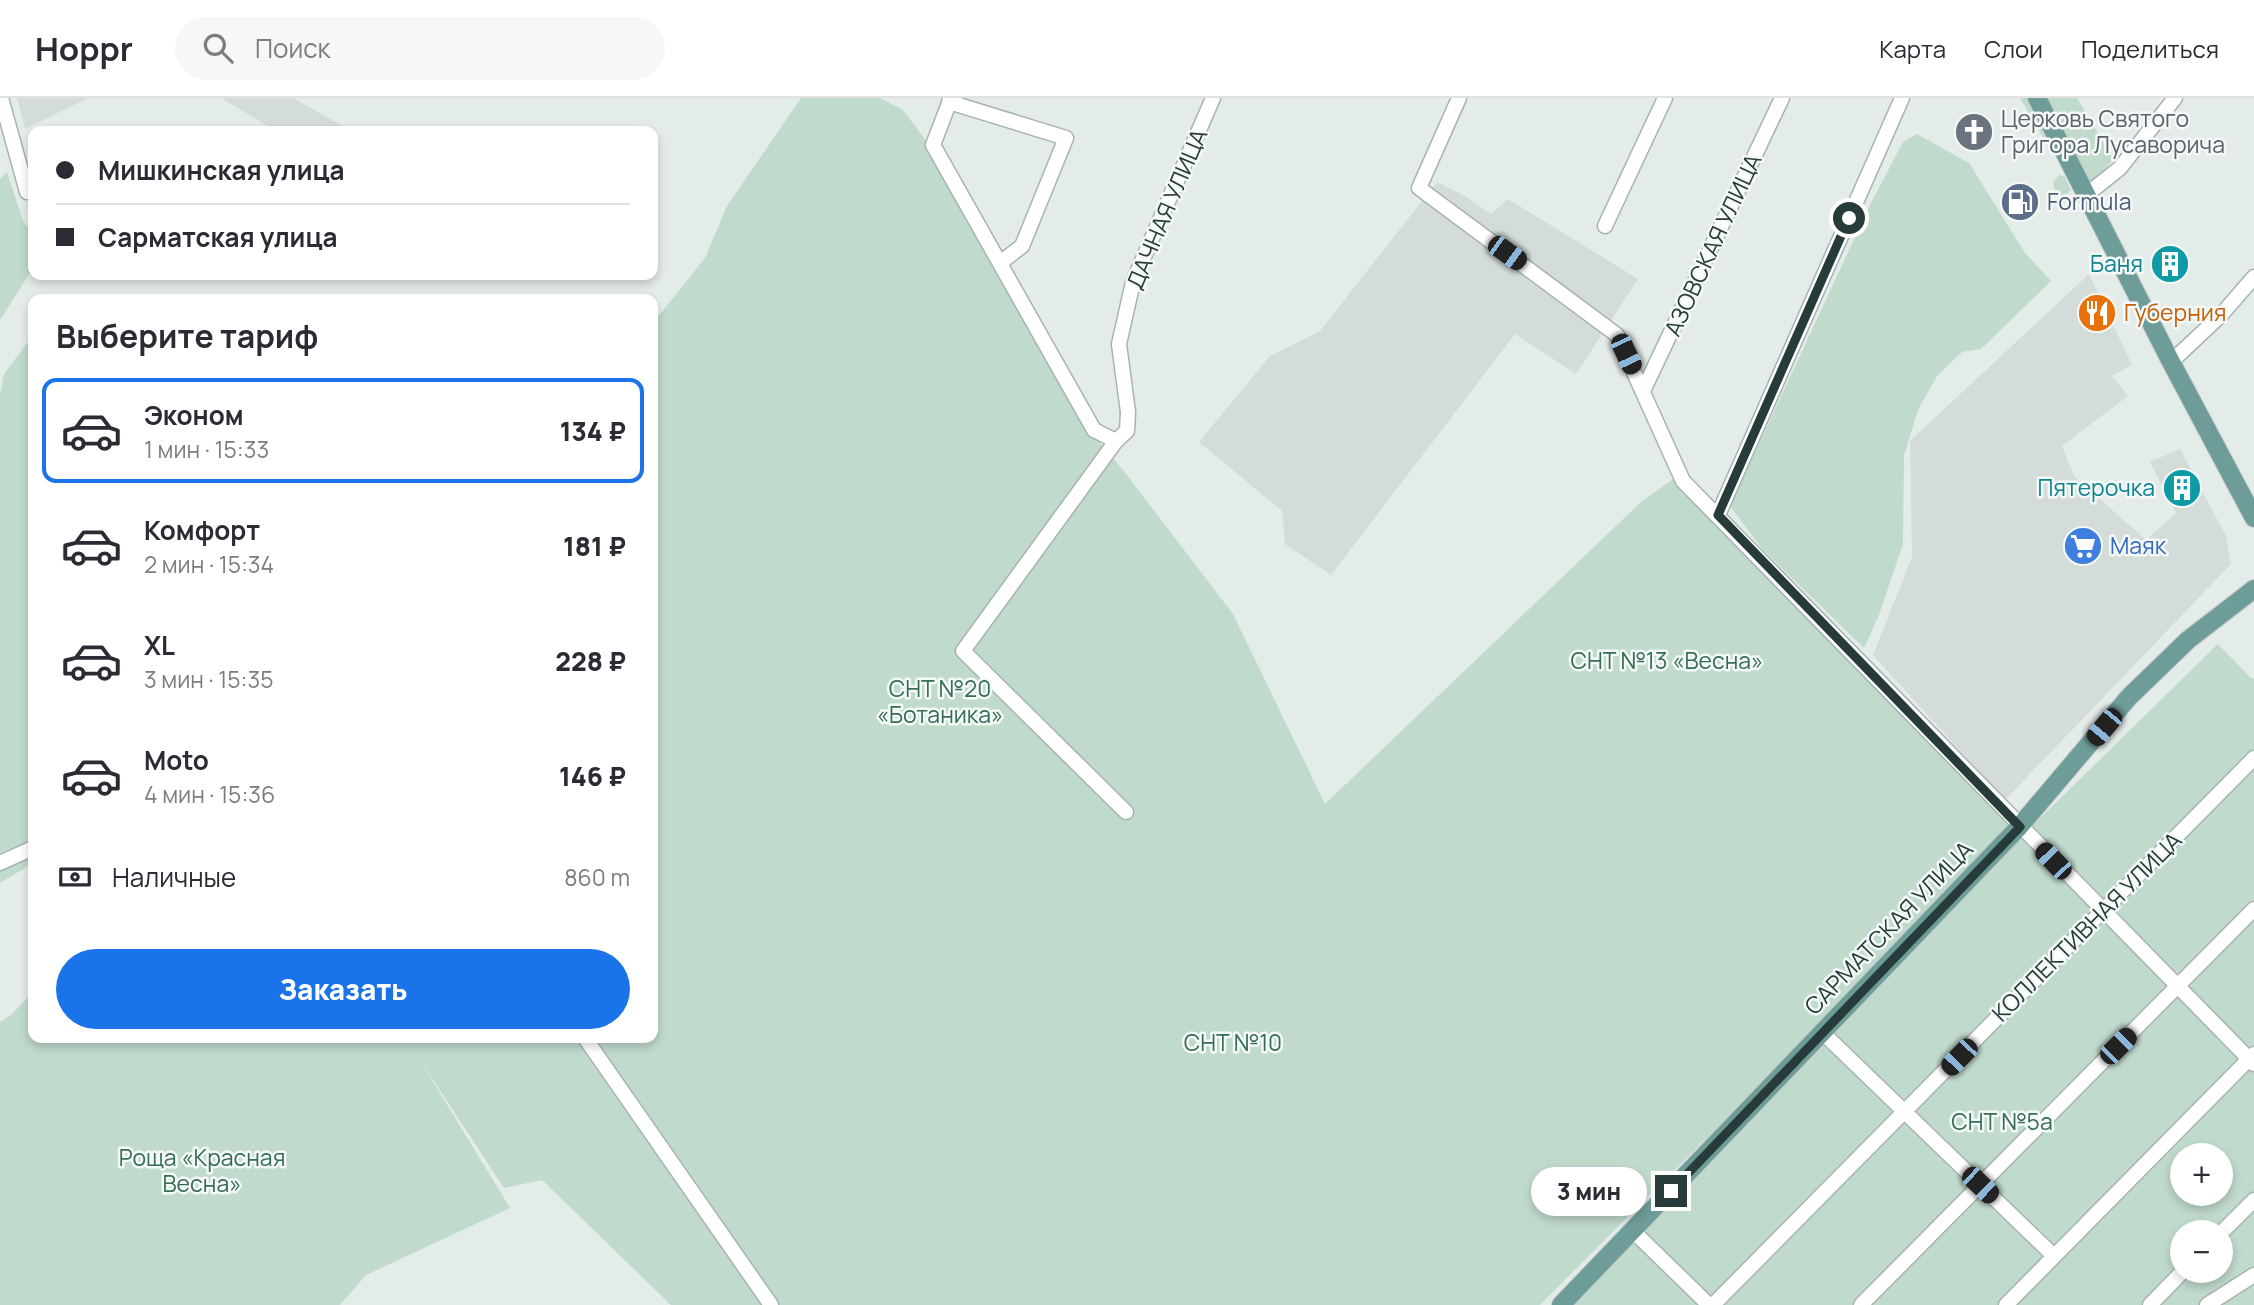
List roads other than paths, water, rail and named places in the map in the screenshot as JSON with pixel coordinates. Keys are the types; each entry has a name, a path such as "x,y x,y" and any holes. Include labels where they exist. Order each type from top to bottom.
{"main road":[{"path":"2037,98 2171,362 2254,518"},
{"name":"САРМАТСКАЯ УЛИЦА","path":"1561,1305 2020,827 2129,697 2188,640 2254,589"}],"street":[{"path":"1,98 27,192"},
{"name":"ДАЧНАЯ УЛИЦА","path":"1116,441 1127,431 1128,412 1119,344 1133,282 1213,98"},
{"path":"1459,98 1419,188 1617,335 1683,481 2177,987 2252,1059 2006,1305"},
{"path":"1605,226 1665,98"},
{"name":"АЗОВСКАЯ УЛИЦА","path":"1643,391 1782,98"},
{"path":"1718,515 1902,98"},
{"path":"2085,195 2120,168 2175,98"},
{"path":"1000,263 1022,246 1066,138 950,100 933,145 1094,430 1116,441 962,651 1126,812"},
{"path":"2171,362 2221,316 2254,277"},
{"name":"КОЛЛЕКТИВНАЯ УЛИЦА","path":"1711,1305 2254,758"},
{"path":"0,863 28,850"},
{"path":"1861,1305 2254,909"},
{"path":"1823,1032 2054,1256"},
{"path":"588,1043 771,1305"},
{"path":"2233,1221 2254,1200"},
{"path":"1633,1231 1711,1305"},
{"path":"2207,1305 2254,1275"},
{"path":"2150,1305 2171,1283"}],"place":[{"name":"Церковь Святого Григора Лусаворича","path":"1974,132"},
{"name":"Formula","path":"2020,202"},
{"name":"Баня","path":"2170,264"},
{"name":"Губерния","path":"2097,313"},
{"name":"Пятерочка","path":"2182,488"},
{"name":"Маяк","path":"2083,546"}],"park label":[{"name":"СНТ №13 «Весна»","path":"1667,661"},
{"name":"СНТ №20 «Ботаника»","path":"940,702"},
{"name":"СНТ №10","path":"1233,1043"},
{"name":"СНТ №5а","path":"2002,1122"},
{"name":"Роща «Красная Весна»","path":"202,1171"}]}
